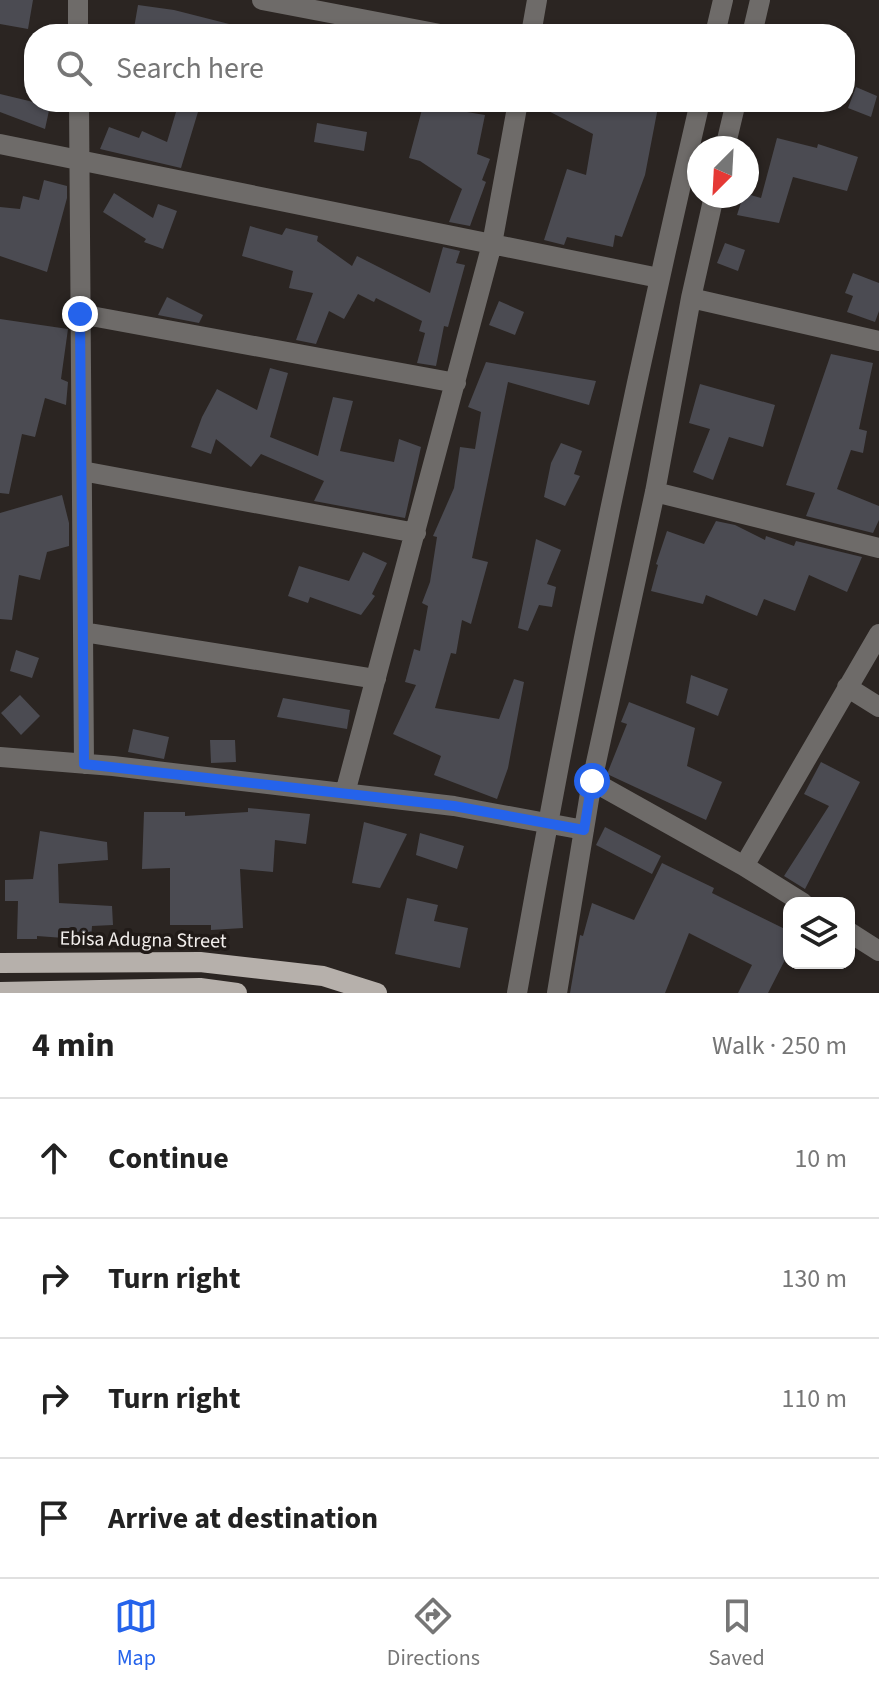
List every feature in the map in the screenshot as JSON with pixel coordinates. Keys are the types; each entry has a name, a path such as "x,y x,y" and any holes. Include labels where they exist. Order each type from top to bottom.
{"main road":[{"name":"Ebisa Adugna Street","path":"0,963 200,962 323,976 377,993"},
{"path":"0,992 200,988 237,993"}],"street":[{"path":"78,0 78,24"},
{"path":"262,0 388,24"},
{"path":"533,24 537,0"},
{"path":"717,24 723,0"},
{"path":"754,24 760,0"},
{"path":"79,112 84,764"},
{"path":"345,793 492,244 516,112"},
{"path":"517,993 561,742 659,278 698,112"},
{"path":"728,136 734,112"},
{"path":"0,144 659,278"},
{"path":"557,993 592,781 655,492 691,298 711,208"},
{"path":"691,298 879,341"},
{"path":"80,314 456,383"},
{"path":"82,471 416,533"},
{"path":"655,492 879,548"},
{"path":"83,632 376,679"},
{"path":"744,866 879,634"},
{"path":"847,687 879,707"},
{"path":"0,757 454,806 584,830"},
{"path":"592,781 793,897"},
{"path":"855,936 879,951"}],"building":[{"path":"0,0 33,0 29,24 24,24 24,28 0,24"},
{"path":"138,5 174,10 229,24 135,24"},
{"path":"856,87 877,96 871,117 855,111"},
{"path":"0,94 24,100 24,112 49,112 45,129 0,112"},
{"path":"176,112 198,112 181,168 100,149 109,127 139,138 142,131 167,142"},
{"path":"421,112 485,115 477,154 490,159 482,180 486,182 470,226 449,222 462,189 420,161 409,158"},
{"path":"550,112 657,112 645,175 622,237 615,235 613,247 567,237 564,245 544,240 567,169 586,175 593,134"},
{"path":"317,123 367,132 364,151 314,142"},
{"path":"777,138 817,148 818,144 858,157 847,191 793,177 779,223 737,215 739,208 759,208"},
{"path":"44,180 67,186 67,198 47,272 0,256 0,207 20,209 23,196 39,200"},
{"path":"114,193 153,218 158,204 177,211 163,249 144,242 146,239 103,212"},
{"path":"250,226 282,235 286,228 318,236 317,241 352,266 357,256 430,293 443,247 460,251 456,263 465,265 448,327 444,326 436,366 417,363 425,333 419,331 422,321 376,298 374,302 358,294 344,319 329,311 316,344 296,340 313,293 289,288 293,271 242,256"},
{"path":"725,243 745,250 738,271 717,263"},
{"path":"853,273 879,283 879,311 875,322 847,312 853,296 845,293"},
{"path":"167,297 203,315 199,323 158,315"},
{"path":"499,301 524,312 515,335 489,325"},
{"path":"0,319 68,329 61,379 68,382 66,405 45,398 35,437 22,434 9,494 0,493"},
{"path":"831,354 873,363 859,429 867,431 863,453 851,450 837,489 879,506 879,520 873,533 806,516 815,493 786,485"},
{"path":"486,362 596,381 589,405 508,382 472,558 488,562 471,624 462,620 456,654 451,653 435,708 499,719 514,679 524,682 508,768 497,799 434,775 441,756 393,734 416,685 405,682 414,649 420,651 428,606 422,603 430,582 437,537 433,536 454,488 460,447 475,449 481,412 468,407"},
{"path":"270,368 288,373 270,437 318,456 333,397 353,401 340,451 394,462 399,439 421,447 405,518 314,501 324,481 261,454 251,467 216,439 211,454 191,447 217,389 257,410"},
{"path":"700,384 775,405 763,447 729,437 713,480 693,472 710,429 689,423"},
{"path":"561,443 582,451 574,474 580,476 565,506 544,497 551,463"},
{"path":"62,495 69,523 69,546 47,552 40,580 19,575 12,620 0,619 0,513"},
{"path":"716,521 735,525 765,540 766,536 794,546 796,541 862,557 847,592 809,575 795,611 764,599 757,616 706,595 703,604 651,591 667,531 704,544"},
{"path":"536,539 561,550 547,584 556,587 552,607 539,605 528,631 518,628"},
{"path":"363,552 387,563 372,594 375,596 361,615 310,597 308,603 288,596 299,566 349,581"},
{"path":"16,650 39,658 32,678 10,671"},
{"path":"691,675 728,689 718,716 686,703"},
{"path":"20,695 40,716 21,735 1,713"},
{"path":"283,698 350,710 347,729 277,717"},
{"path":"629,702 695,728 687,766 722,782 706,820 607,774 627,724 621,722"},
{"path":"133,729 169,737 164,759 128,752"},
{"path":"210,740 235,740 236,762 211,763"},
{"path":"821,762 860,782 805,889 784,876 829,806 804,794"},
{"path":"248,808 310,814 306,844 275,840 273,872 240,869 243,928 211,930 211,925 170,925 170,868 142,869 144,812 185,812 185,816 248,812"},
{"path":"364,822 407,834 380,888 352,883"},
{"path":"605,827 661,856 652,874 596,845"},
{"path":"40,831 107,842 108,860 58,864 59,903 112,906 113,925 92,926 91,940 37,936 37,939 17,939 18,901 5,901 5,880 33,879"},
{"path":"420,833 464,846 457,869 416,855"},
{"path":"662,863 714,888 712,893 783,928 783,964 768,993 738,993 752,965 689,933 665,993 570,993 580,935 583,936 592,903 634,920"},
{"path":"407,898 438,905 434,921 468,928 460,968 395,954"}],"route":[{"path":"80,314 84,764 454,806 584,830 592,781"}]}
